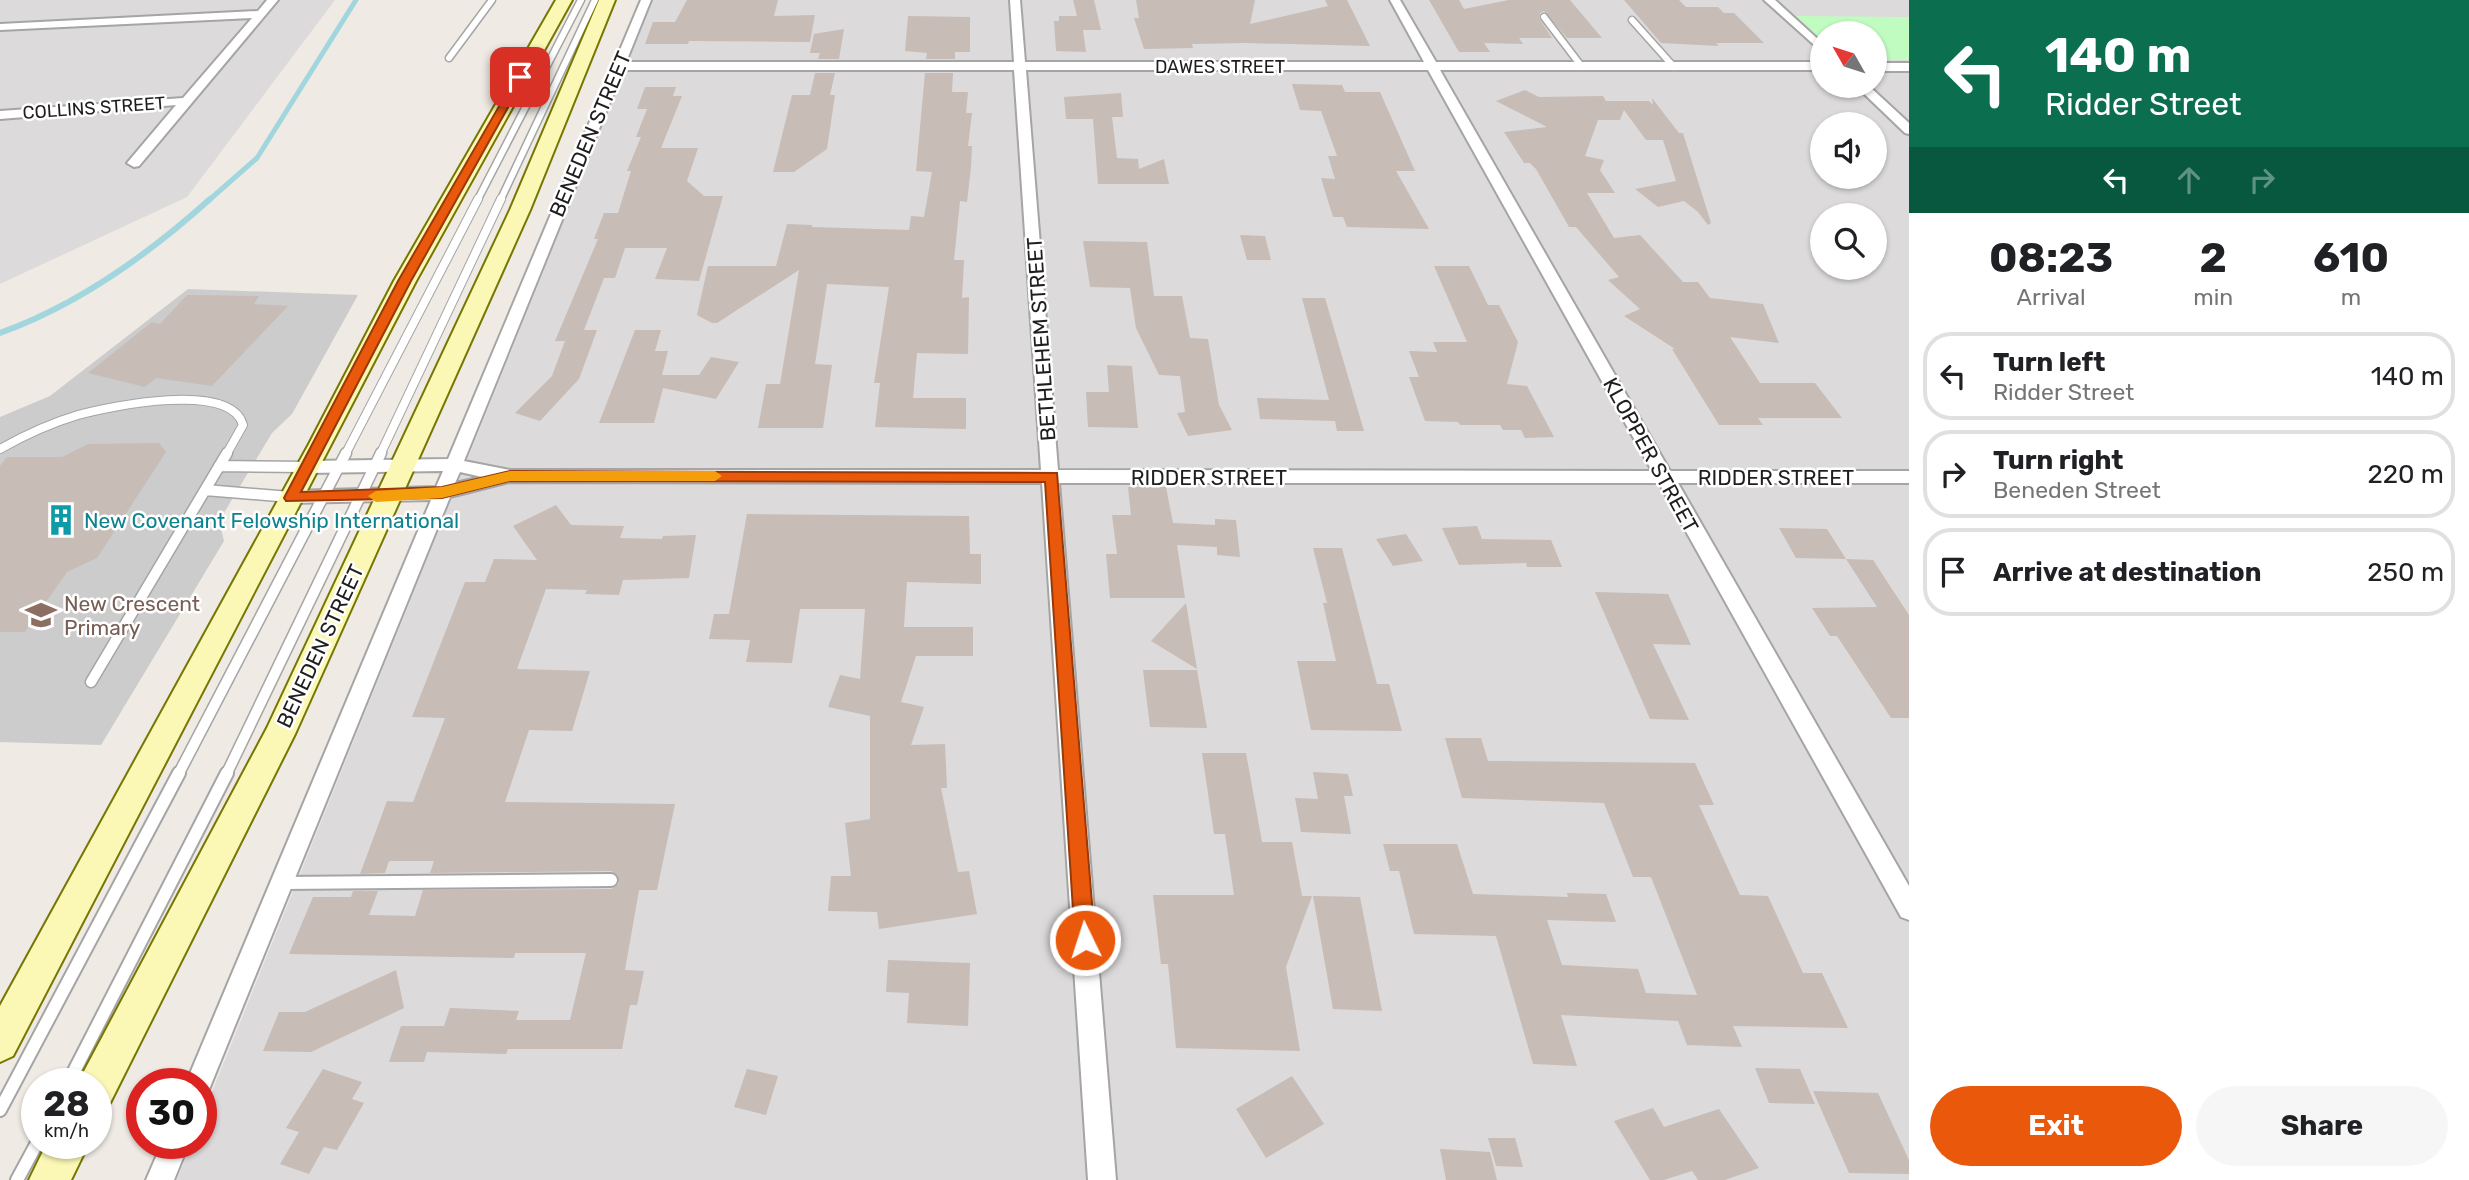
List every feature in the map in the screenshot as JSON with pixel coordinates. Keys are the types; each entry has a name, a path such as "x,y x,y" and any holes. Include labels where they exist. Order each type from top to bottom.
{"main road":[{"path":"0,1043 405,281 564,0"},
{"name":"BENEDEN STREET","path":"107,1068 280,734 520,209 607,0"},
{"path":"49,1180 60,1159"}],"street":[{"path":"134,163 273,0"},
{"name":"BENEDEN STREET","path":"206,1068 646,0"},
{"name":"BETHLEHEM STREET","path":"1015,0 1052,477 1101,1180"},
{"name":"KLOPPER STREET","path":"1395,0 1909,909"},
{"path":"1769,0 1810,37"},
{"path":"0,27 262,14"},
{"name":"DAWES STREET","path":"619,66 1810,66"},
{"path":"1887,66 1909,67"},
{"path":"1875,98 1909,130"},
{"name":"COLLINS STREET","path":"0,115 187,101"},
{"name":"RIDDER STREET","path":"307,467 453,465 510,476 1909,477"},
{"name":"RIDDER STREET","path":"291,498 442,492 510,476"},
{"path":"160,1180 169,1159"}],"lane":[{"path":"450,58 492,0"},
{"path":"0,1110 200,735 581,0"},
{"path":"76,1068 256,717 595,0"},
{"path":"1544,17 1582,67"},
{"path":"1632,20 1674,67"},
{"path":"0,449 64,419 106,408 169,401 214,403 230,407 240,414 243,425 91,682"},
{"path":"219,466 307,467"},
{"path":"205,490 291,498"},
{"path":"281,883 611,880"},
{"path":"17,1180 28,1159"}],"shaded area":[{"path":"0,0 335,0 187,197 0,284"},
{"path":"653,0 1909,0 1909,1180 177,1180 186,1159 217,1159 217,1079"},
{"path":"188,289 358,295 292,414 272,433 219,521 224,541 101,745 0,742 0,417 50,396"}],"green space":[{"path":"1796,16 1909,17 1909,60 1887,60 1887,21 1810,21 1810,29"}],"building":[{"path":"687,0 778,0 774,16 815,15 810,42 689,41 688,44 645,44 653,22 675,22"},
{"path":"1073,0 1094,0 1101,30 1083,30 1086,52 1056,51 1054,21 1059,21 1059,16 1077,16"},
{"path":"1136,0 1255,0 1250,24 1328,6 1325,0 1347,0 1370,46 1245,43 1192,44 1193,48 1144,49 1134,18 1139,18"},
{"path":"1429,0 1459,0 1464,9 1509,0 1570,0 1602,38 1567,38 1544,11 1539,18 1552,38 1519,38 1523,44 1484,43 1490,52 1459,52"},
{"path":"1624,0 1679,0 1686,7 1718,7 1724,13 1734,13 1764,43 1716,43 1719,46 1661,43"},
{"path":"908,16 970,17 970,52 955,52 955,59 926,59 927,53 905,51"},
{"path":"844,29 839,59 818,59 820,53 810,53 814,34"},
{"path":"815,73 835,73 830,95 835,95 827,149 794,172 773,172 792,95 810,95"},
{"path":"925,73 953,73 952,92 968,92 966,113 972,113 968,146 972,146 967,202 960,201 954,260 964,260 962,298 969,297 968,354 917,353 913,398 966,398 966,429 875,427 880,383 874,383 889,287 827,284 815,364 832,365 823,428 758,428 766,384 780,384 799,270 717,323 712,323 697,315 708,266 776,266 787,224 909,230 911,216 924,217 932,172 916,171"},
{"path":"1292,84 1342,85 1345,92 1380,92 1415,171 1396,171 1429,229 1347,227 1343,217 1333,217 1321,178 1335,179 1328,156 1337,156 1321,111 1300,110"},
{"path":"645,87 676,87 673,96 682,96 661,148 698,148 687,181 704,196 723,196 699,281 655,279 667,248 625,248 615,278 604,278 584,330 597,330 579,379 540,421 515,413 552,376 565,341 555,341 598,239 594,239 604,213 618,213 631,171 627,171 641,137 636,137 647,109 637,109"},
{"path":"1525,90 1539,97 1603,96 1606,101 1649,101 1653,105 1652,98 1679,133 1683,133 1711,223 1708,225 1698,212 1684,201 1658,207 1635,189 1676,181 1663,140 1646,140 1624,110 1620,120 1598,120 1585,156 1604,160 1600,170 1615,193 1587,193 1614,238 1640,235 1683,282 1698,282 1710,298 1763,304 1779,343 1730,337 1760,383 1815,383 1842,418 1758,418 1763,425 1719,425 1672,349 1675,349 1624,316 1640,309 1608,280 1619,277 1576,227 1569,227 1536,169 1530,163 1524,163 1504,132 1547,127 1496,101"},
{"path":"1121,93 1123,117 1112,117 1117,158 1138,159 1139,169 1164,159 1169,184 1098,184 1093,119 1066,119 1064,97"},
{"path":"1240,235 1265,236 1271,260 1247,260"},
{"path":"1083,241 1147,242 1154,296 1182,296 1190,338 1208,339 1219,405 1232,430 1188,436 1177,413 1185,412 1180,376 1159,375 1136,328 1130,288 1090,287"},
{"path":"1434,266 1469,266 1488,305 1499,305 1518,342 1507,384 1527,386 1554,437 1525,438 1521,430 1503,430 1500,425 1460,425 1458,422 1425,421 1409,377 1419,377 1409,351 1437,352 1433,342 1467,342"},
{"path":"187,295 259,296 254,304 288,306 212,386 156,378 145,387 88,373 152,322 160,324"},
{"path":"1302,298 1325,298 1364,431 1337,431 1335,421 1260,419 1257,398 1329,400"},
{"path":"635,330 661,330 655,351 668,351 662,375 699,375 711,357 739,362 716,399 663,388 654,423 599,423"},
{"path":"1107,365 1132,366 1138,428 1088,427 1086,392 1109,392"},
{"name":"New Covenant Felowship International","path":"159,443 166,452 97,558 67,572 25,632 0,632 0,466 7,457 62,457 88,444"},
{"path":"1128,487 1166,487 1173,523 1215,525 1215,519 1236,520 1240,557 1217,555 1217,547 1177,545 1185,598 1110,598 1106,554 1117,554 1112,515 1131,515"},
{"path":"556,505 571,525 624,526 620,538 662,539 663,536 696,535 689,578 623,580 619,595 585,594 587,590 546,589 517,669 590,671 572,731 529,730 505,802 675,804 657,890 639,890 625,970 644,971 637,1005 630,1005 622,1049 508,1049 506,1054 427,1052 424,1062 389,1062 401,1026 444,1026 450,1008 519,1011 516,1020 570,1020 586,953 515,953 514,958 289,954 313,897 351,897 353,891 378,891 369,915 415,916 423,890 611,889 619,884 618,875 611,871 430,873 434,861 389,861 385,873 360,874 387,801 413,802 445,718 412,717 465,582 485,582 494,559 537,560 513,526"},
{"path":"747,514 969,516 970,554 981,554 981,584 907,582 904,627 973,627 973,656 916,656 901,702 924,707 911,745 945,744 947,788 941,788 958,872 969,871 977,914 879,929 877,912 828,911 831,876 851,876 845,823 870,819 870,716 828,707 840,675 860,679 865,609 800,609 792,663 746,662 750,640 709,639 714,614 729,614"},
{"path":"1477,526 1482,539 1551,540 1562,567 1527,567 1526,563 1459,565 1442,528"},
{"path":"1779,528 1827,529 1846,559 1796,558"},
{"path":"1406,534 1423,561 1393,566 1376,539"},
{"path":"1313,548 1342,548 1377,684 1389,684 1402,731 1311,730 1297,661 1336,661 1323,603 1327,603"},
{"path":"1846,559 1873,560 1909,615 1909,718 1891,718 1837,636 1830,636 1812,608 1877,607"},
{"path":"1595,592 1668,594 1691,645 1653,644 1689,720 1650,719"},
{"path":"1186,603 1197,669 1151,641"},
{"path":"1143,670 1197,670 1207,728 1150,727"},
{"path":"1445,738 1481,738 1488,761 1695,763 1714,805 1699,805 1740,895 1768,896 1803,973 1822,973 1848,1028 1733,1026 1742,1047 1687,1045 1678,1021 1561,1015 1577,1066 1533,1064 1496,936 1414,934 1399,871 1390,871 1383,844 1457,844 1473,894 1568,897 1567,893 1606,894 1616,922 1547,920 1562,965 1638,969 1646,993 1697,995 1651,877 1633,877 1604,803 1462,798"},
{"path":"1202,753 1246,753 1262,842 1292,842 1302,896 1312,896 1286,967 1300,1051 1176,1048 1168,964 1161,964 1153,895 1234,895 1225,834 1214,834"},
{"path":"1313,772 1348,774 1353,796 1344,796 1351,834 1301,832 1295,798 1318,799"},
{"path":"1313,896 1360,897 1382,1011 1333,1009"},
{"path":"888,960 970,963 968,1026 907,1023 909,993 886,992"},
{"path":"396,970 404,1008 311,1052 263,1051 279,1012 305,1012"},
{"path":"1755,1068 1800,1069 1815,1104 1769,1103"},
{"path":"323,1069 362,1082 352,1099 364,1103 337,1150 324,1147 309,1174 280,1164 299,1132 286,1128"},
{"path":"747,1069 778,1076 766,1115 734,1107"},
{"path":"1292,1076 1324,1124 1266,1158 1236,1109"},
{"path":"1813,1091 1878,1093 1909,1160 1909,1174 1849,1173"},
{"path":"1653,1108 1664,1127 1719,1109 1759,1168 1725,1180 1698,1180 1692,1171 1664,1180 1650,1180 1614,1121"},
{"path":"1488,1138 1515,1138 1523,1167 1496,1166"},
{"path":"1440,1149 1490,1152 1497,1180 1446,1180"}],"waterway":[{"path":"208,201 257,158 356,0"},
{"path":"0,333 85,293 137,258 210,199"}],"slow traffic":[{"path":"376,496 442,492 510,476 715,476"}],"place":[{"name":"New Covenant Felowship International","path":"61,520"},
{"name":"New Crescent Primary","path":"41,615"}],"route":[{"path":"520,77 405,281 291,498 442,492 510,476 1052,477 1085,940"}]}
